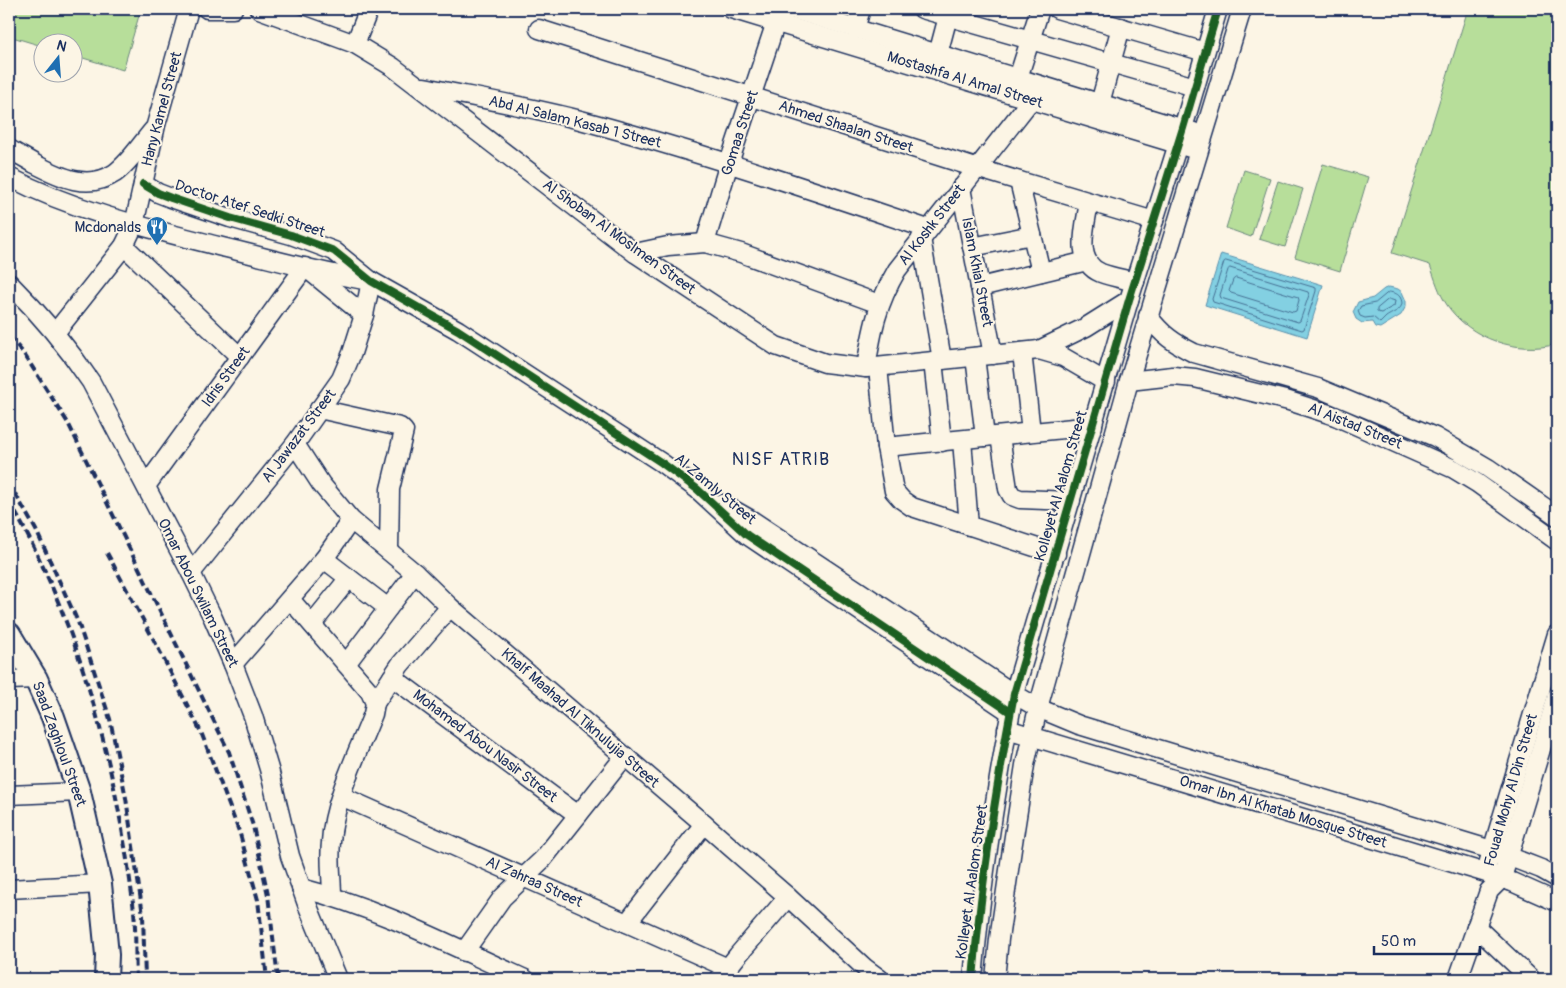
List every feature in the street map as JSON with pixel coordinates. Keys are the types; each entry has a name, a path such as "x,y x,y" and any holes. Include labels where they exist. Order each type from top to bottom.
{"main road":[{"name":"Saad Zaghloul Street","path":"9,634 36,679 79,792 100,884 106,955 106,979"}],"street":[{"name":"Hany Kamel Street","path":"55,333 124,246 134,225 156,125 189,9"},
{"path":"207,9 233,9"},
{"name":"Al Shoban Al Moslmen Street","path":"259,9 355,44 387,62 635,253 776,346 825,363 872,367 1039,350 1086,327 1129,300"},
{"path":"355,44 369,9"},
{"name":"Mostashfa Al Amal Street","path":"731,9 1031,100 1181,136"},
{"name":"Mostashfa Al Amal Street","path":"791,9 1100,103 1202,143"},
{"path":"855,29 861,9"},
{"path":"922,9 949,12 1030,40 1195,87"},
{"path":"1018,78 1040,9"},
{"path":"1057,9 1205,52"},
{"name":"Kolleyet Al Aalom Street","path":"974,971 979,919 1008,720 1014,694 1129,300 1181,136 1218,9"},
{"path":"974,971 996,971 1012,849 1031,737 1038,708 1129,381 1242,9"},
{"path":"938,54 949,12"},
{"name":"Gomaa Street","path":"705,244 729,163 776,22"},
{"path":"1100,103 1121,27"},
{"name":"Ahmed Shaalan Street","path":"539,29 976,168 1154,221"},
{"name":"Abd Al Salam Kasab 1 Street","path":"420,86 582,121 729,163 925,233"},
{"name":"Al Koshk Street","path":"1031,100 897,270 879,304 873,322 872,367 894,491 902,500 912,507 1056,554"},
{"path":"9,149 50,172 70,180 86,182 105,178 120,168 156,125"},
{"path":"34,190 50,172"},
{"path":"9,177 34,190 134,225 334,275 371,281"},
{"path":"1019,181 1041,272"},
{"name":"Doctor Atef Sedki Street","path":"143,184 171,198 230,218 290,235 334,252 371,281"},
{"name":"Islam Khial Street","path":"961,188 980,287 984,356 993,436 1008,489 1012,496 1020,499 1071,501"},
{"path":"1089,202 1083,247 1087,261 1100,272 1135,282"},
{"path":"925,233 937,361 942,442"},
{"path":"972,247 1032,235"},
{"path":"635,253 668,246 705,244 741,253 879,304"},
{"path":"124,246 240,358"},
{"path":"980,287 1087,261"},
{"path":"305,267 364,315"},
{"name":"Idris Street","path":"146,486 305,267"},
{"name":"Al Jawazat Street","path":"191,573 295,444 341,378 352,353 364,315 371,281"},
{"name":"Al Zamly Street","path":"371,281 458,330 662,463 697,489 747,535 1008,720"},
{"name":"Omar Abou Swilam Street","path":"9,284 55,333 91,382 213,618 253,716 269,769 290,856 338,979"},
{"name":"Al Aistad Street","path":"1148,316 1159,331 1176,344 1194,353 1318,388 1435,437 1488,468 1557,516"},
{"name":"Al Shoban Al Moslmen Street","path":"1039,350 1063,357 1106,382"},
{"path":"1022,352 1031,432"},
{"name":"Al Aistad Street","path":"1129,381 1173,376 1195,378 1289,401 1335,416 1427,455 1477,483 1557,541"},
{"path":"319,409 400,427 404,431 390,489 389,552"},
{"path":"886,448 1093,426"},
{"path":"1427,455 1435,437"},
{"path":"962,440 969,526"},
{"name":"Khalf Maahad Al Tiknulujia Street","path":"295,444 321,484 351,520 415,573 450,606 788,897 859,974 880,979"},
{"path":"1477,483 1488,468"},
{"name":"Al Zamly Street","path":"697,489 753,521 1014,694"},
{"path":"233,664 324,559 351,520"},
{"path":"324,559 388,608"},
{"path":"346,664 415,573"},
{"path":"312,624 349,578"},
{"path":"290,599 370,692 375,703"},
{"path":"332,896 330,842 334,819 373,714 375,703 400,665 450,606"},
{"name":"Fouad Mohy Al Din Street","path":"1494,875 1492,850 1557,634"},
{"name":"Mohamed Abou Nasir Street","path":"392,677 578,815"},
{"path":"9,680 36,679"},
{"name":"Omar Ibn Al Khatab Mosque Street","path":"1014,694 1038,708 1079,725 1492,850 1557,878"},
{"name":"Fouad Mohy Al Din Street","path":"1476,927 1494,875 1509,856 1557,696"},
{"name":"Omar Ibn Al Khatab Mosque Street","path":"1008,720 1031,737 1494,875 1557,902"},
{"path":"464,952 502,898 543,859 625,756"},
{"path":"9,795 79,792"},
{"name":"Al Zahraa Street","path":"341,796 627,924 724,974"},
{"path":"1339,828 1347,806"},
{"path":"627,924 704,824"},
{"path":"9,889 100,884"},
{"path":"301,888 332,896 525,979"},
{"path":"724,974 788,897"},
{"path":"1462,977 1476,927 1531,979"}],"green space":[{"path":"9,9 141,9 123,70 82,58 82,32 32,32 32,43 9,36"},
{"path":"1468,9 1557,9 1557,344 1527,347 1496,341 1482,335 1468,327 1447,305 1439,291 1430,265 1392,253"},
{"path":"1323,164 1368,177 1340,271 1295,257"},
{"path":"1244,170 1270,178 1251,237 1226,228"},
{"path":"1278,181 1303,189 1285,247 1259,239"}],"water":[{"path":"1221,254 1323,285 1307,337 1205,305"},
{"path":"1389,287 1402,292 1406,301 1406,306 1401,315 1380,328 1375,327 1372,322 1362,323 1356,319 1353,312 1358,302 1373,298"}],"railway":[{"path":"9,336 24,354 68,423 229,752 253,826 268,895 278,979"},
{"path":"9,483 36,530 78,622 110,719 126,798 143,915 145,979"},
{"path":"9,501 57,598 76,648 106,752 127,858 134,911 136,979"},
{"path":"107,553 201,732 240,834 258,900 267,979"}],"cycle path":[{"path":"973,979 990,836 1014,694 1129,300 1218,9"},
{"path":"143,184 171,198 230,218 291,235 334,251 371,281 458,330 662,463 697,489 747,535 1010,712"}],"place":[{"name":"Mcdonalds","path":"157,246"}],"district":[{"name":"NISF ATRIB","path":"781,459"}]}
